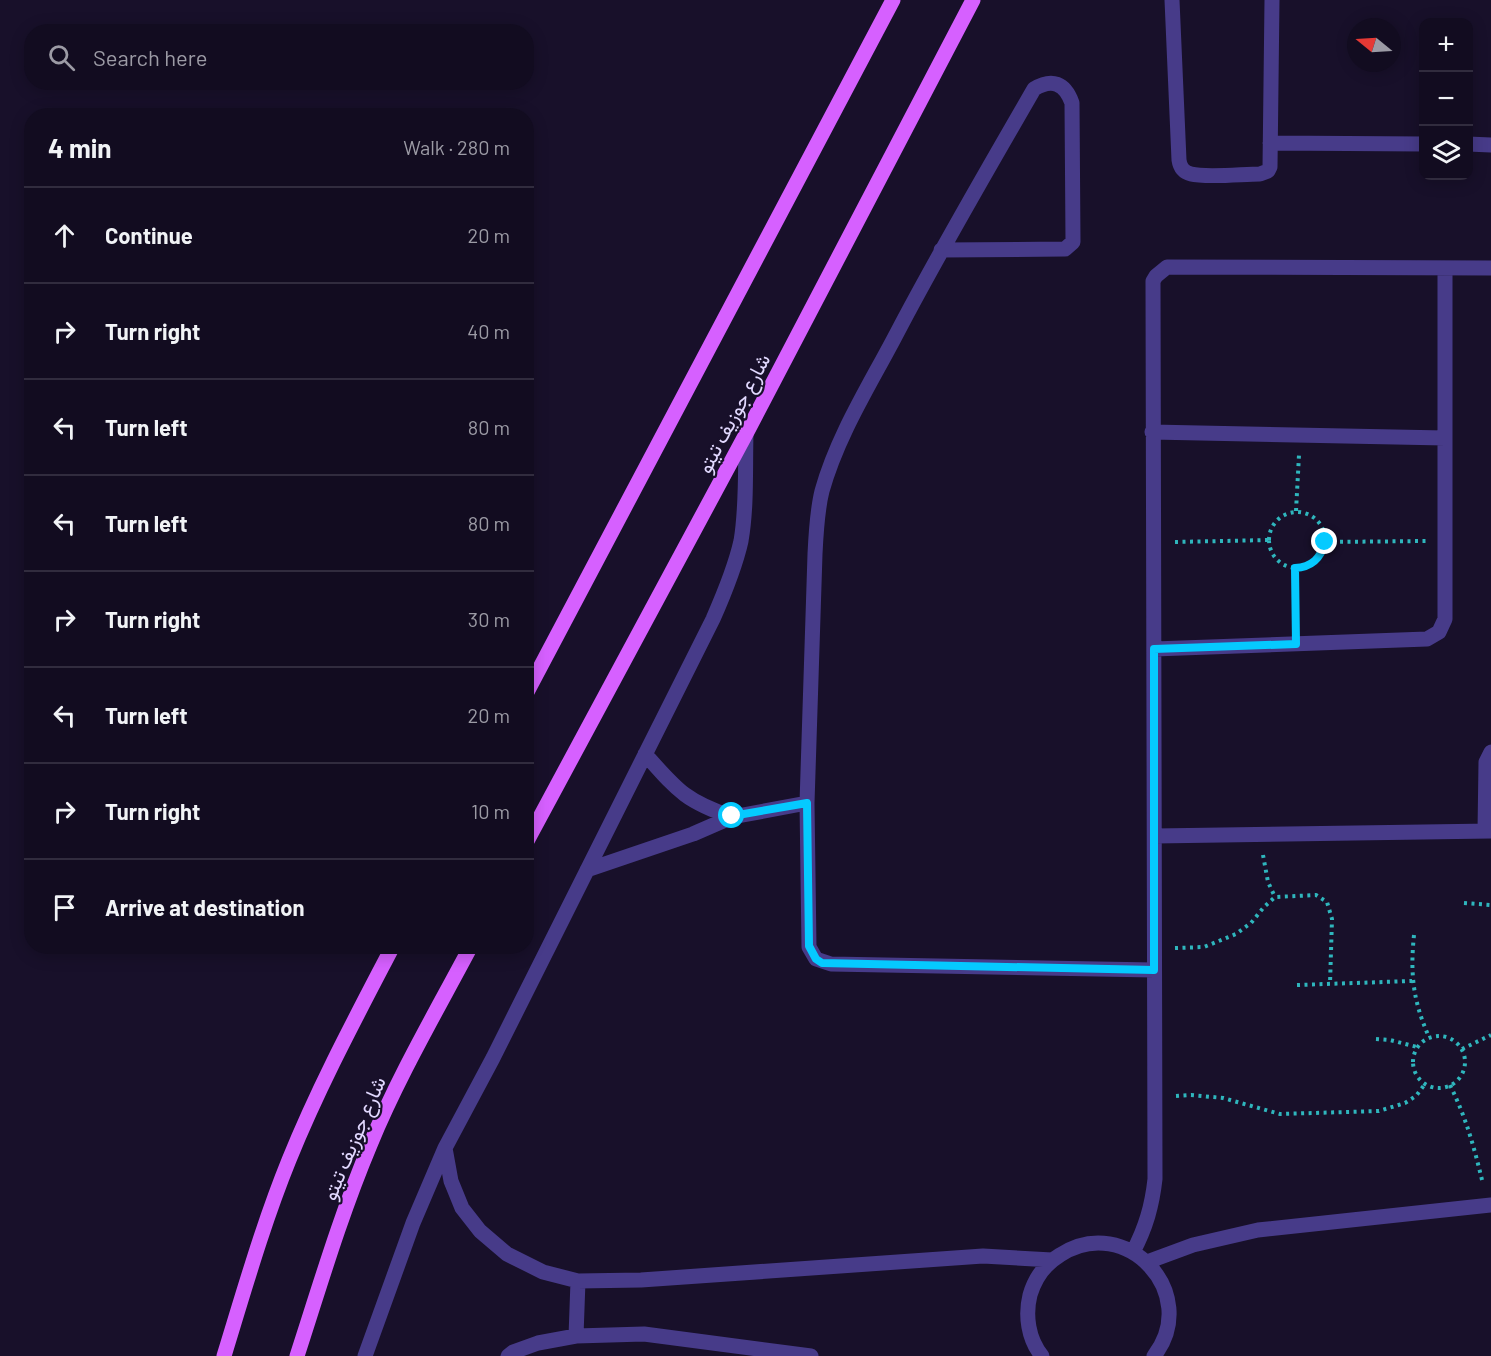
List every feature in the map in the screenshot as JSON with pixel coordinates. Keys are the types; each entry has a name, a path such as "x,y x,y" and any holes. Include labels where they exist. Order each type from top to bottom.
{"main road":[{"path":"534,679 893,0"},
{"name":"شارع جوزيف تيتو","path":"534,828 746,434 973,0"},
{"path":"224,1356 288,1162 339,1047 389,954"},
{"name":"شارع جوزيف تيتو","path":"297,1356 348,1198 370,1143 395,1089 467,954"}],"lane":[{"path":"1172,0 1180,166 1190,174 1264,173 1270,167 1272,0"},
{"path":"941,250 1065,249 1073,242 1072,103 1069,93 1061,86 1052,82 1034,89 941,250 846,430 822,492 817,524 807,803 809,946 816,959 822,963 1154,970"},
{"path":"1270,143 1419,144"},
{"path":"1473,144 1491,145"},
{"path":"1133,1251 1144,1231 1152,1206 1155,1179 1152,288 1156,276 1167,267 1491,268"},
{"path":"1154,649 1427,639 1439,632 1445,619 1445,268"},
{"path":"1152,432 1445,438"},
{"path":"365,1356 413,1223 445,1148 494,1058 713,619 732,573 741,540 745,505 746,434"},
{"path":"1155,836 1488,831 1486,762 1491,752"},
{"path":"645,754 684,795 702,806 732,816"},
{"path":"587,870 693,834 732,816 807,803"},
{"path":"445,1148 451,1181 462,1208 480,1231 507,1254 543,1272 578,1281 641,1280 983,1256 1052,1260"},
{"path":"1147,1262 1192,1245 1258,1230 1489,1205"},
{"path":"1042,1356 1031,1337 1028,1320 1028,1304 1036,1280 1052,1260 1070,1248 1091,1242 1113,1244 1133,1251 1147,1262 1161,1281 1168,1303 1168,1326 1161,1347 1154,1356"},
{"path":"576,1336 578,1281"},
{"path":"508,1356 538,1343 576,1336 644,1334 811,1356"}],"path":[{"path":"1296,511 1300,436"},
{"path":"1296,511 1305,513 1320,524 1325,542 1316,561 1295,568 1280,562 1270,549 1269,540 1274,524 1280,517 1296,511"},
{"path":"1153,542 1269,540"},
{"path":"1325,542 1445,541"},
{"path":"1295,568 1296,644"},
{"path":"1262,835 1264,869 1275,897"},
{"path":"1155,943 1186,949 1221,942 1251,923 1275,897 1316,895 1327,902 1332,919 1330,984"},
{"path":"1464,903 1491,905"},
{"path":"1414,935 1412,981 1429,1037"},
{"path":"1297,985 1412,981"},
{"path":"1438,1035 1448,1037 1462,1048 1465,1059 1464,1070 1450,1086 1433,1087 1425,1084 1413,1068 1413,1057 1417,1047 1429,1037 1438,1035"},
{"path":"1462,1048 1491,1035"},
{"path":"1376,1040 1390,1040 1417,1047"},
{"path":"1154,1100 1191,1095 1209,1096 1280,1114 1379,1111 1405,1103 1416,1096 1425,1084"},
{"path":"1450,1086 1464,1113 1489,1205"}],"route":[{"path":"732,816 807,803 809,946 812,954 822,963 1154,970 1154,649 1296,644 1295,568 1302,568 1316,561 1325,542"}]}
